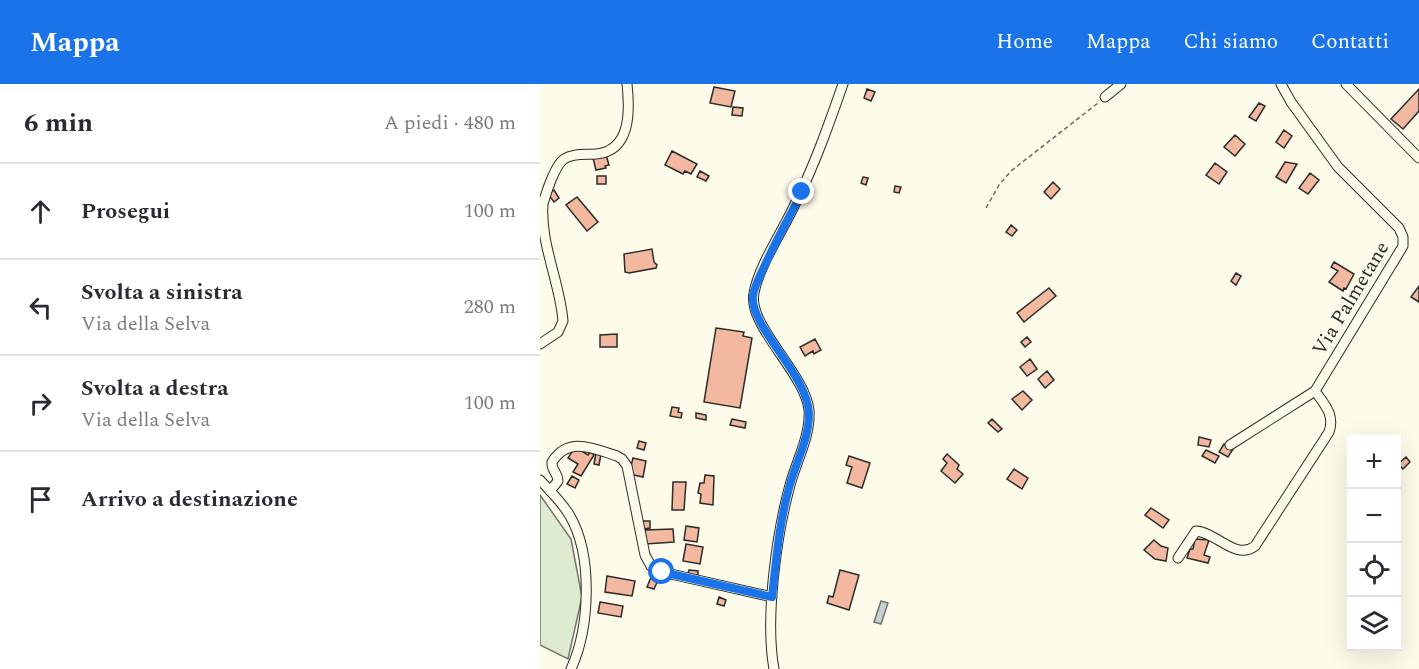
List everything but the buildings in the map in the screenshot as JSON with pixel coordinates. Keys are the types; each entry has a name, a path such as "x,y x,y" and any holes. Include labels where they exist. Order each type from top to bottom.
{"street":[{"path":"540,344 558,333 563,321 542,228 542,212 547,190 563,159 571,156 604,153 615,149 625,130 628,116 627,84"},
{"path":"774,669 771,639 772,597 778,547 787,495 804,443 809,412 803,390 762,323 754,307 753,298 767,260 802,192 843,84"},
{"path":"1105,97 1121,84"},
{"name":"Via Palmetane","path":"1230,445 1315,391 1402,248 1404,240 1397,226 1338,167 1291,102 1281,84"},
{"path":"1346,84 1419,158"},
{"path":"1178,558 1193,533 1198,531 1240,550 1247,551 1255,546 1329,432 1331,415 1315,391"},
{"path":"550,491 558,481 552,467 554,459 568,446 578,445 617,456 627,466 645,555 651,566 662,572 772,597"},
{"path":"540,480 562,505 573,523 586,575 584,627 571,669"}],"path":[{"path":"986,207 999,185 1011,171 1105,97"}],"green space":[{"path":"540,495 571,539 582,597 568,659 540,645"}],"shaded area":[{"path":"881,601 888,603 881,624 874,622"}],"route":[{"path":"662,572 772,597 787,495 804,443 809,412 803,390 762,323 754,307 753,298 767,260 802,192"}]}
